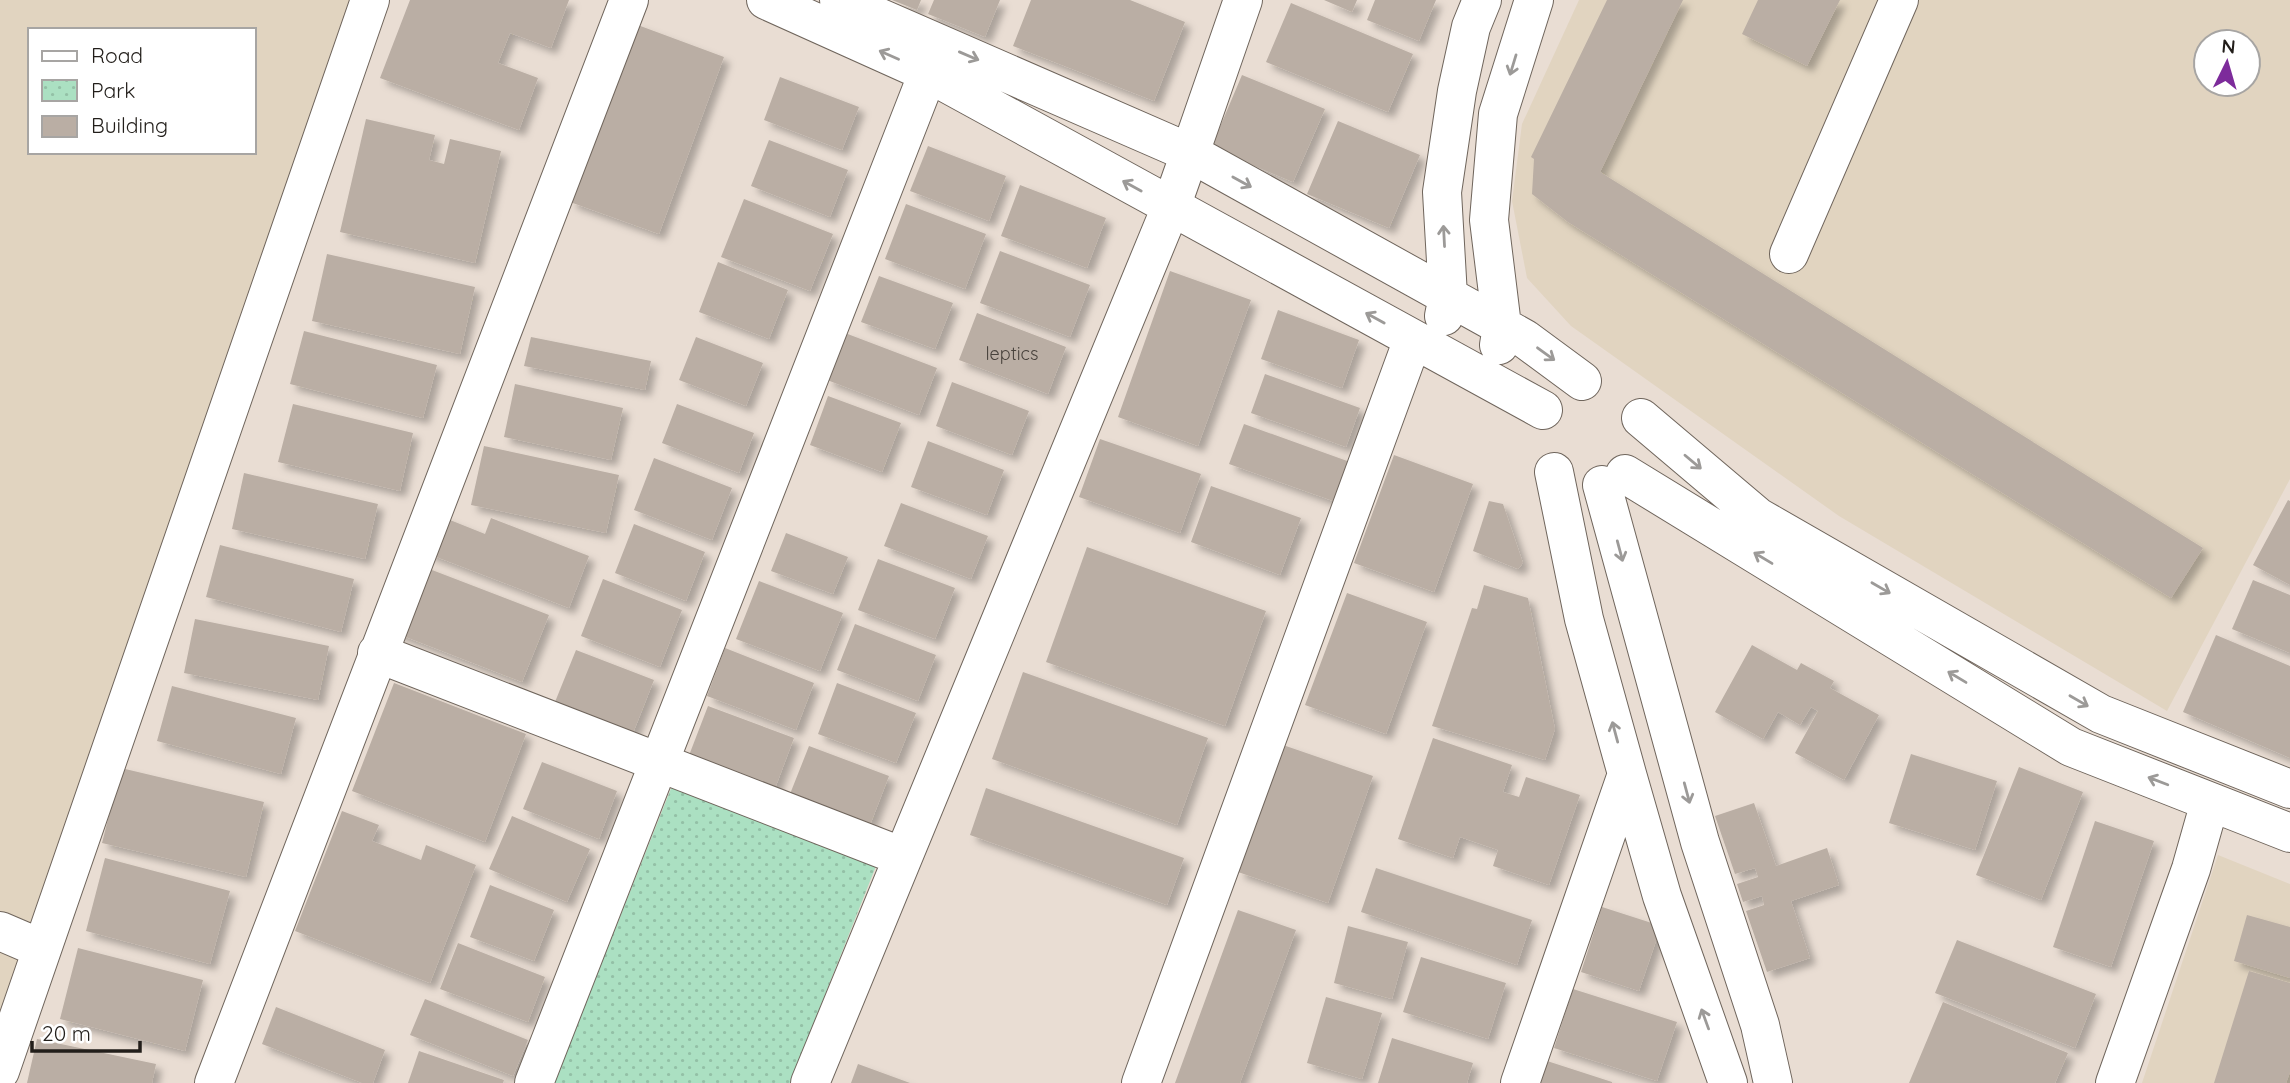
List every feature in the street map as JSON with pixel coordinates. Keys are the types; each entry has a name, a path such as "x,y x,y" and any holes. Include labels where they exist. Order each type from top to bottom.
{"street":[{"path":"0,1071 370,0"},
{"path":"214,1083 629,0"},
{"path":"766,0 928,73 1543,410"},
{"path":"839,0 1190,153 1525,339 1582,381"},
{"path":"810,1083 1171,207 1243,0"},
{"path":"1141,1083 1426,346 1448,296 1442,191 1457,91 1471,27 1482,0"},
{"path":"1494,382 1502,326 1489,220 1498,114 1534,0"},
{"path":"1789,254 1899,0"},
{"path":"534,1083 928,73"},
{"path":"1582,381 1601,382 1619,388 1633,401 1641,418 1644,433 1642,448 1635,462 1613,479 1585,486 1568,481 1554,472 1544,459 1538,443 1538,425 1543,410 1553,396 1566,386 1582,381"},
{"path":"1641,418 1758,517 2101,714 2290,789"},
{"path":"1554,472 1584,619 1627,774 1662,896 1728,1083"},
{"path":"1613,479 2071,747 2290,833"},
{"path":"1613,479 1700,842 1760,1025 1773,1083"},
{"path":"377,653 903,857"},
{"path":"1520,1083 1627,774"},
{"path":"2115,1083 2191,869 2210,802"},
{"path":"0,931 42,949"}],"shaded area":[{"path":"0,0 385,0 32,1022 0,1009"},
{"path":"1579,0 2290,0 2290,479 2167,711 1839,516 1571,326 1527,278 1512,201 1522,124"},
{"path":"2218,855 2290,884 2290,1083 2142,1083"}],"green space":[{"path":"674,781 878,861 790,1083 554,1083"}],"building":[{"path":"410,0 569,0 551,48 510,33 498,63 538,78 519,130 380,78"},
{"path":"892,0 921,0 917,10"},
{"path":"934,0 1000,0 985,37 928,14"},
{"path":"1031,0 1130,0 1185,22 1154,101 1013,46"},
{"path":"1324,0 1357,0 1352,12"},
{"path":"1375,0 1436,0 1419,41 1367,20"},
{"path":"1607,0 1683,0 1600,172 2203,548 2171,598 1568,222 1532,194 1534,159 1531,157"},
{"path":"1758,0 1840,0 1807,66 1742,34"},
{"path":"1291,3 1413,54 1388,112 1266,62"},
{"path":"635,24 724,57 659,234 570,202"},
{"path":"1242,75 1325,109 1293,182 1211,148"},
{"path":"780,77 859,107 842,150 764,120"},
{"path":"366,119 435,135 429,160 444,164 450,139 501,151 475,263 340,232"},
{"path":"1338,121 1420,155 1389,228 1307,194"},
{"path":"769,140 848,170 830,217 751,186"},
{"path":"928,146 1006,176 989,221 910,191"},
{"path":"1020,185 1106,218 1087,268 1001,236"},
{"path":"744,199 833,234 810,291 721,257"},
{"path":"906,204 986,234 965,289 885,259"},
{"path":"1000,251 1090,285 1070,337 980,303"},
{"path":"327,254 475,287 460,354 312,321"},
{"path":"718,262 788,290 769,339 699,312"},
{"path":"1170,271 1251,300 1198,446 1118,417"},
{"path":"879,276 953,303 935,349 861,322"},
{"path":"1278,310 1359,340 1342,388 1261,359"},
{"path":"977,313 1066,347 1048,394 959,360"},
{"path":"304,331 437,365 423,418 290,384"},
{"path":"845,333 937,368 919,415 827,380"},
{"path":"531,337 651,361 645,390 524,366"},
{"path":"696,337 763,363 746,406 679,380"},
{"path":"1265,374 1360,408 1346,447 1251,413"},
{"path":"952,382 1029,411 1012,455 936,426"},
{"path":"515,384 623,408 611,460 504,437"},
{"path":"828,396 901,423 882,472 810,445"},
{"path":"293,404 413,433 400,491 278,462"},
{"path":"677,404 754,433 739,473 662,443"},
{"path":"1244,424 1350,462 1336,502 1229,464"},
{"path":"1100,439 1201,474 1180,533 1079,497"},
{"path":"928,441 1004,470 987,515 911,487"},
{"path":"484,446 619,475 606,533 471,505"},
{"path":"1394,455 1473,484 1434,592 1354,563"},
{"path":"654,458 732,488 712,540 634,510"},
{"path":"244,473 378,504 365,559 232,529"},
{"path":"1211,486 1301,518 1280,575 1191,542"},
{"path":"2288,500 2290,501 2290,585 2253,565"},
{"path":"1489,501 1503,504 1523,563 1518,569 1473,551"},
{"path":"901,503 988,536 971,579 884,546"},
{"path":"440,516 485,534 491,518 589,556 569,608 426,553"},
{"path":"634,524 705,552 686,601 615,573"},
{"path":"786,533 848,557 833,594 771,571"},
{"path":"220,545 354,579 341,632 206,597"},
{"path":"1087,547 1266,611 1225,726 1046,662"},
{"path":"878,559 955,588 935,639 858,610"},
{"path":"419,565 549,615 522,682 393,632"},
{"path":"603,579 682,610 660,667 581,636"},
{"path":"2253,580 2290,595 2290,653 2232,629"},
{"path":"759,581 843,613 820,671 736,639"},
{"path":"1484,585 1528,598 1555,729 1545,760 1432,726 1472,608 1477,609"},
{"path":"1347,593 1427,622 1386,734 1305,705"},
{"path":"195,619 329,646 318,700 184,673"},
{"path":"855,624 936,655 918,701 837,670"},
{"path":"2216,635 2290,666 2290,758 2183,712"},
{"path":"1752,645 1797,670 1801,663 1834,681 1830,688 1879,715 1844,780 1795,753 1818,711 1811,707 1800,725 1778,712 1763,739 1715,712"},
{"path":"725,648 814,683 796,730 707,696"},
{"path":"576,650 654,680 633,733 555,702"},
{"path":"1023,672 1208,738 1177,825 992,759"},
{"path":"394,683 526,734 485,842 352,791"},
{"path":"837,683 916,713 896,763 818,734"},
{"path":"172,686 296,718 281,774 157,741"},
{"path":"708,706 794,738 774,791 688,758"},
{"path":"1433,738 1512,765 1503,792 1519,797 1526,777 1580,795 1549,885 1493,866 1498,850 1460,837 1453,858 1398,839"},
{"path":"1283,745 1373,776 1328,903 1238,872"},
{"path":"809,746 889,776 870,825 790,794"},
{"path":"1911,754 1997,781 1975,850 1889,823"},
{"path":"542,762 617,791 599,839 523,809"},
{"path":"2019,767 2083,792 2041,900 1976,875"},
{"path":"121,768 264,802 246,877 102,843"},
{"path":"986,788 1184,858 1167,905 970,835"},
{"path":"1754,803 1776,866 1827,848 1839,885 1791,901 1810,958 1767,972 1746,911 1764,905 1762,896 1743,902 1737,884 1758,877 1755,868 1735,874 1715,816"},
{"path":"342,811 379,825 372,841 421,860 426,845 476,865 430,983 295,931"},
{"path":"512,816 590,849 567,902 489,869"},
{"path":"2095,821 2154,841 2111,967 2053,947"},
{"path":"105,858 230,891 210,964 86,931"},
{"path":"1376,868 1532,920 1517,965 1361,912"},
{"path":"490,885 554,910 534,961 470,937"},
{"path":"1602,907 1661,926 1639,991 1581,972"},
{"path":"1238,910 1296,930 1240,1083 1175,1083"},
{"path":"2247,915 2290,927 2290,978 2234,961"},
{"path":"1348,926 1408,942 1392,999 1334,983"},
{"path":"1957,940 2096,994 2075,1048 1935,993"},
{"path":"458,943 545,977 528,1022 440,989"},
{"path":"78,948 203,980 185,1051 60,1019"},
{"path":"1421,957 1506,983 1488,1039 1403,1012"},
{"path":"2249,971 2290,983 2290,1072 2286,1083 2214,1083"},
{"path":"1573,989 1677,1022 1657,1081 1554,1048"},
{"path":"1326,997 1382,1013 1362,1079 1307,1063"},
{"path":"425,999 528,1040 513,1076 410,1035"},
{"path":"1943,1002 2068,1053 2055,1083 1909,1083"},
{"path":"276,1007 385,1050 373,1083 362,1083 262,1044"},
{"path":"1392,1038 1473,1063 1467,1083 1378,1083"},
{"path":"37,1039 156,1064 152,1083 27,1083"},
{"path":"419,1051 504,1080 503,1083 408,1083"},
{"path":"1544,1060 1612,1082 1612,1083 1536,1083"},
{"path":"858,1064 910,1083 851,1083"}]}
